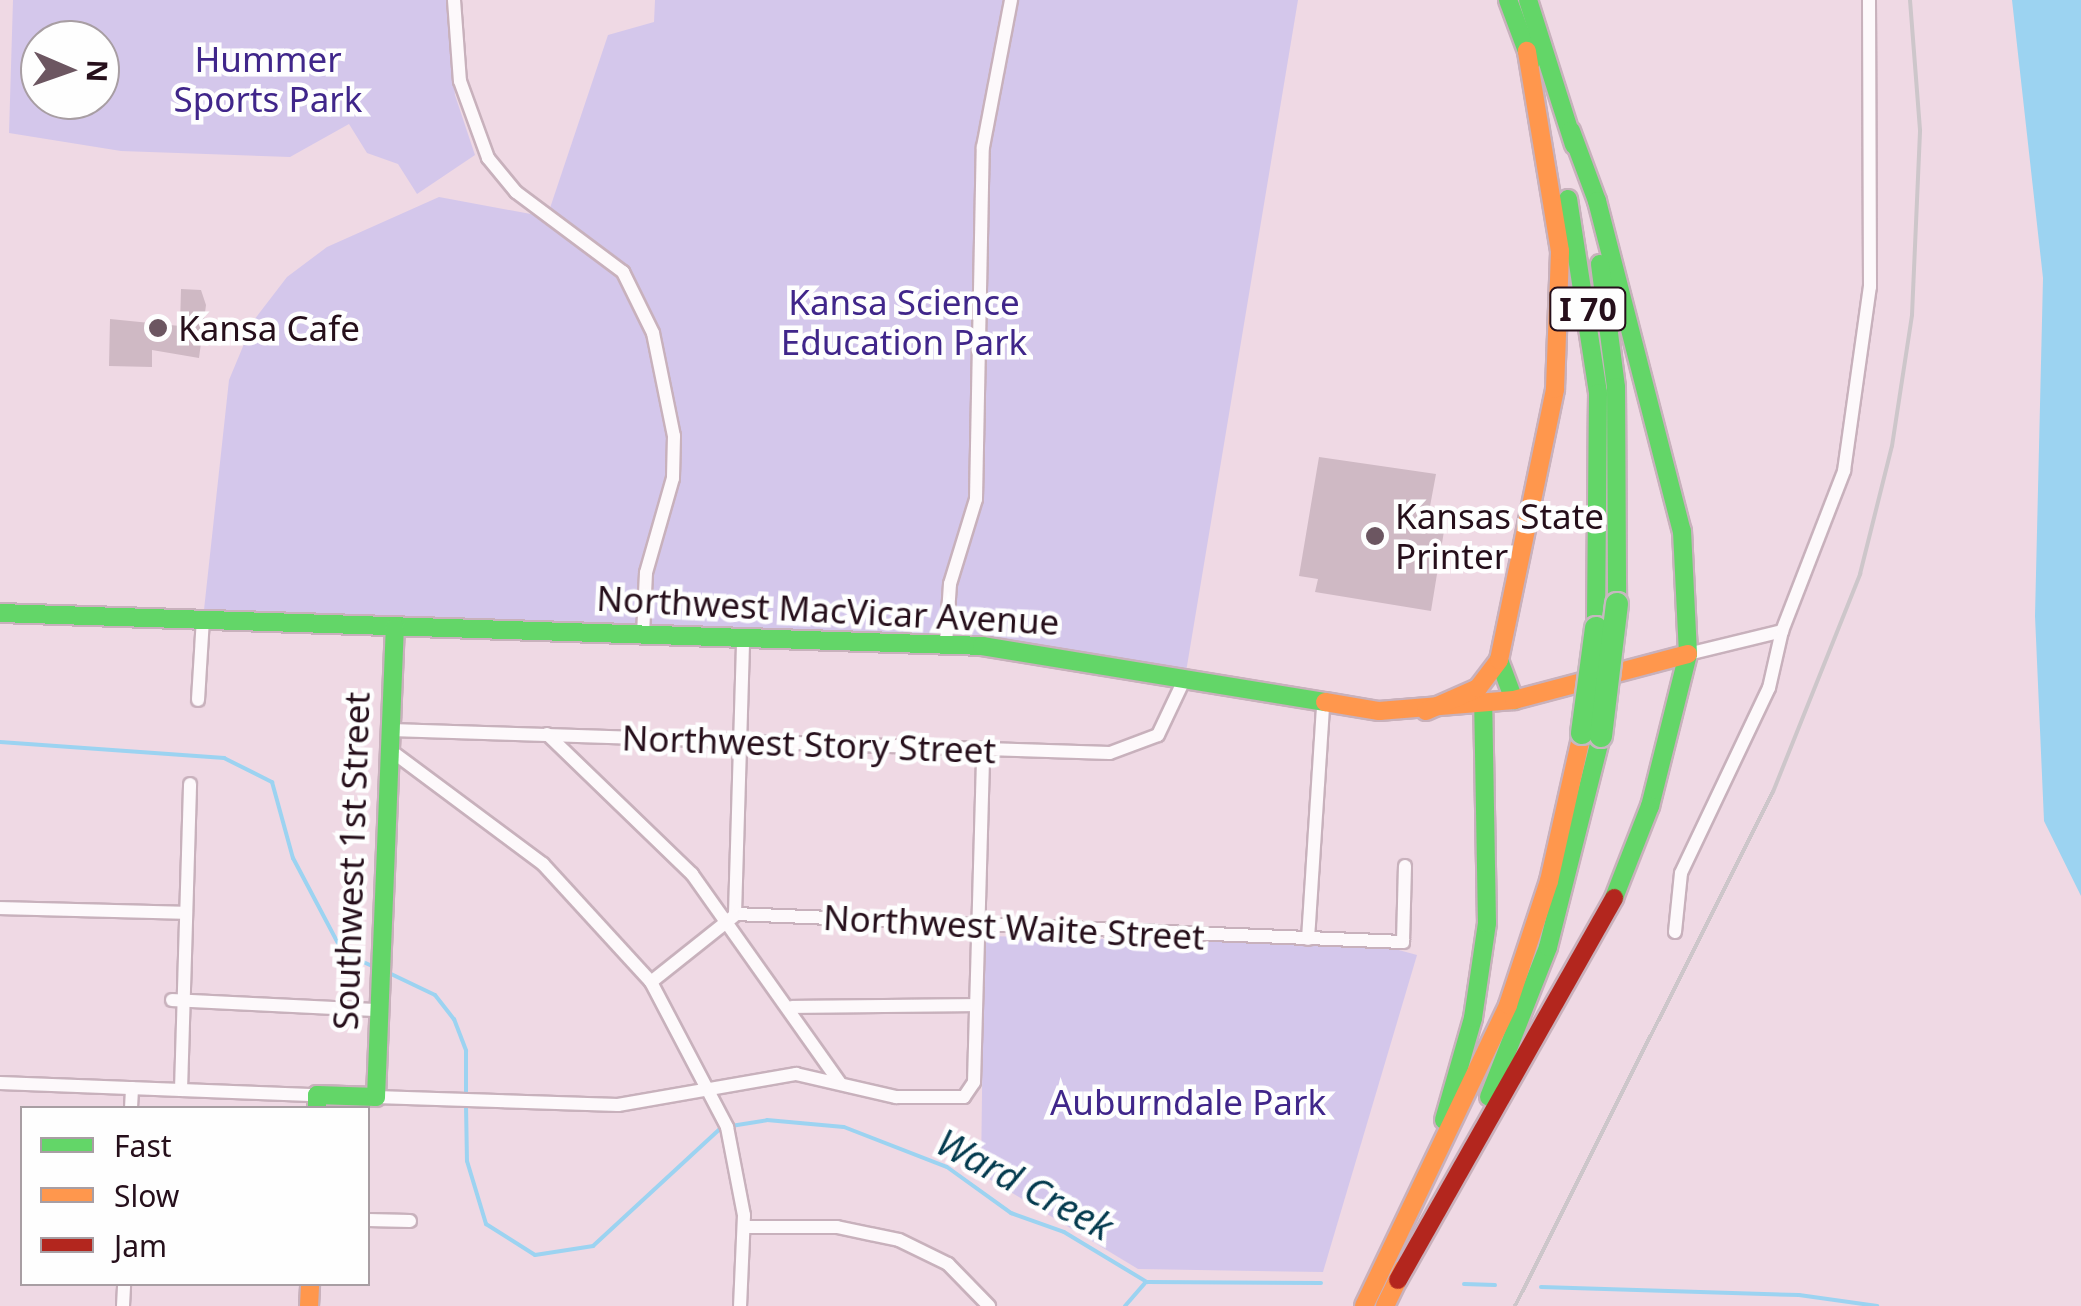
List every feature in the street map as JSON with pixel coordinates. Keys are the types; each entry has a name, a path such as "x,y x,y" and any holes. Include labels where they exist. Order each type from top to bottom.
{"main road":[{"name":"I 70","path":"1364,1306 1514,989 1592,735 1601,467 1592,333 1565,186 1527,51 1508,0"},
{"name":"I 70","path":"1385,1306 1526,1009 1567,886 1617,604 1616,387 1596,240 1570,130 1528,0"},
{"path":"1426,710 1478,688 1499,660 1550,425 1561,323 1558,222 1527,51"},
{"path":"1398,1280 1613,898 1650,806 1688,654 1682,531 1597,201 1570,130"},
{"name":"Northwest MacVicar Avenue","path":"0,613 946,644 1185,678 1323,706 1426,710 1514,700 1688,654"},
{"name":"Southwest 1st Street","path":"376,1097 394,627"},
{"path":"1499,660 1514,700"},
{"path":"1404,1227 1464,1059 1480,979 1489,891 1483,704"},
{"path":"317,1102 376,1097"}],"street":[{"path":"454,0 460,81 488,158 516,192 623,272 653,333 674,436 673,478 646,572 643,635"},
{"path":"946,644 950,584 976,499 983,148 1011,0"},
{"path":"1675,932 1681,872 1746,744 1782,630 1832,516 1862,373 1871,252 1869,0"},
{"path":"198,700 203,619"},
{"name":"Northwest MacVicar Avenue","path":"1688,654 1782,630"},
{"path":"651,982 733,918 744,638"},
{"name":"Northwest Story Street","path":"391,740 546,733 1110,753 1142,746 1166,728 1185,678"},
{"path":"1308,939 1323,706"},
{"path":"546,733 616,792 733,918 839,1082"},
{"path":"391,740 543,864 651,982 712,1089 734,1152 744,1227 740,1306"},
{"path":"376,1097 618,1105 775,1075 839,1082 909,1098 968,1094 976,1005 982,751"},
{"path":"180,1090 177,1002 186,912 190,784"},
{"name":"Northwest Waite Street","path":"733,918 1403,942 1404,866"},
{"path":"0,908 186,912"},
{"path":"177,1002 380,1000"},
{"path":"792,1007 976,1005"},
{"path":"0,1083 180,1090 317,1102"},
{"path":"131,1106 132,1088"},
{"path":"370,1220 410,1222"},
{"path":"744,1227 837,1227 899,1240 948,1264 988,1306"}],"green space":[{"name":"Hummer Sports Park","path":"13,0 447,0 455,95 475,155 417,194 398,164 367,153 349,124 290,157 121,151 9,133"},
{"name":"Kansa Science Education Park","path":"655,0 1298,0 1185,678 945,644 203,619 229,380 254,320 287,277 327,247 439,197 547,217 608,35 654,22"},
{"name":"Auburndale Park","path":"984,936 1384,946 1417,955 1323,1272 1138,1269 981,1174"}],"water":[{"path":"2012,0 2081,0 2081,896 2044,821 2035,616 2043,278"}],"building":[{"name":"Kansa Cafe","path":"181,289 201,290 206,305 199,358 152,350 152,367 109,366 110,319 180,326"},
{"name":"Kansas State Printer","path":"1319,457 1436,474 1426,528 1444,531 1431,611 1315,592 1318,579 1299,576"}],"waterway":[{"name":"Ward Creek","path":"0,742 224,758 272,782 293,858 343,953 375,967"},
{"name":"Ward Creek","path":"389,973 435,995 454,1019 466,1051 466,1095"},
{"name":"Ward Creek","path":"466,1105 467,1161 486,1224 535,1255 593,1246 721,1128"},
{"name":"Ward Creek","path":"731,1126 767,1120 844,1127 947,1167 1011,1213 1064,1232 1147,1282 1321,1283"},
{"path":"1125,1306 1145,1283"},
{"name":"Ward Creek","path":"1464,1284 1495,1285"},
{"name":"Ward Creek","path":"1541,1287 1799,1295 1877,1306"}],"railway":[{"path":"1515,1306 1773,792 1860,574 1892,446 1912,315 1920,130 1910,0"}],"traffic: fast":[{"path":"1508,0 1531,62"},
{"path":"1528,0 1574,145"},
{"path":"1571,131 1597,201 1682,531 1688,654 1650,806 1614,898"},
{"path":"1568,199 1598,393 1596,628"},
{"path":"1600,264 1616,387 1617,604"},
{"path":"1601,736 1617,604"},
{"path":"0,613 982,646 1325,702"},
{"path":"317,1106 317,1095 376,1097 395,627"},
{"path":"1582,733 1596,628"},
{"path":"1499,660 1514,700"},
{"path":"1444,1120 1473,1018 1487,923 1483,704"},
{"path":"1489,1097 1548,947 1601,736"}],"traffic: slow":[{"path":"1426,711 1478,688 1499,660 1555,389 1560,251 1527,51"},
{"path":"1325,702 1379,711 1514,700 1688,654"},
{"path":"1364,1306 1508,1005 1549,881 1582,733"},
{"path":"1385,1306 1403,1269"},
{"path":"309,1306 310,1286"}],"traffic: jam":[{"path":"1398,1280 1614,898"}],"place":[{"name":"Kansa Cafe","path":"158,328"},
{"name":"Kansas State Printer","path":"1375,536"}]}
